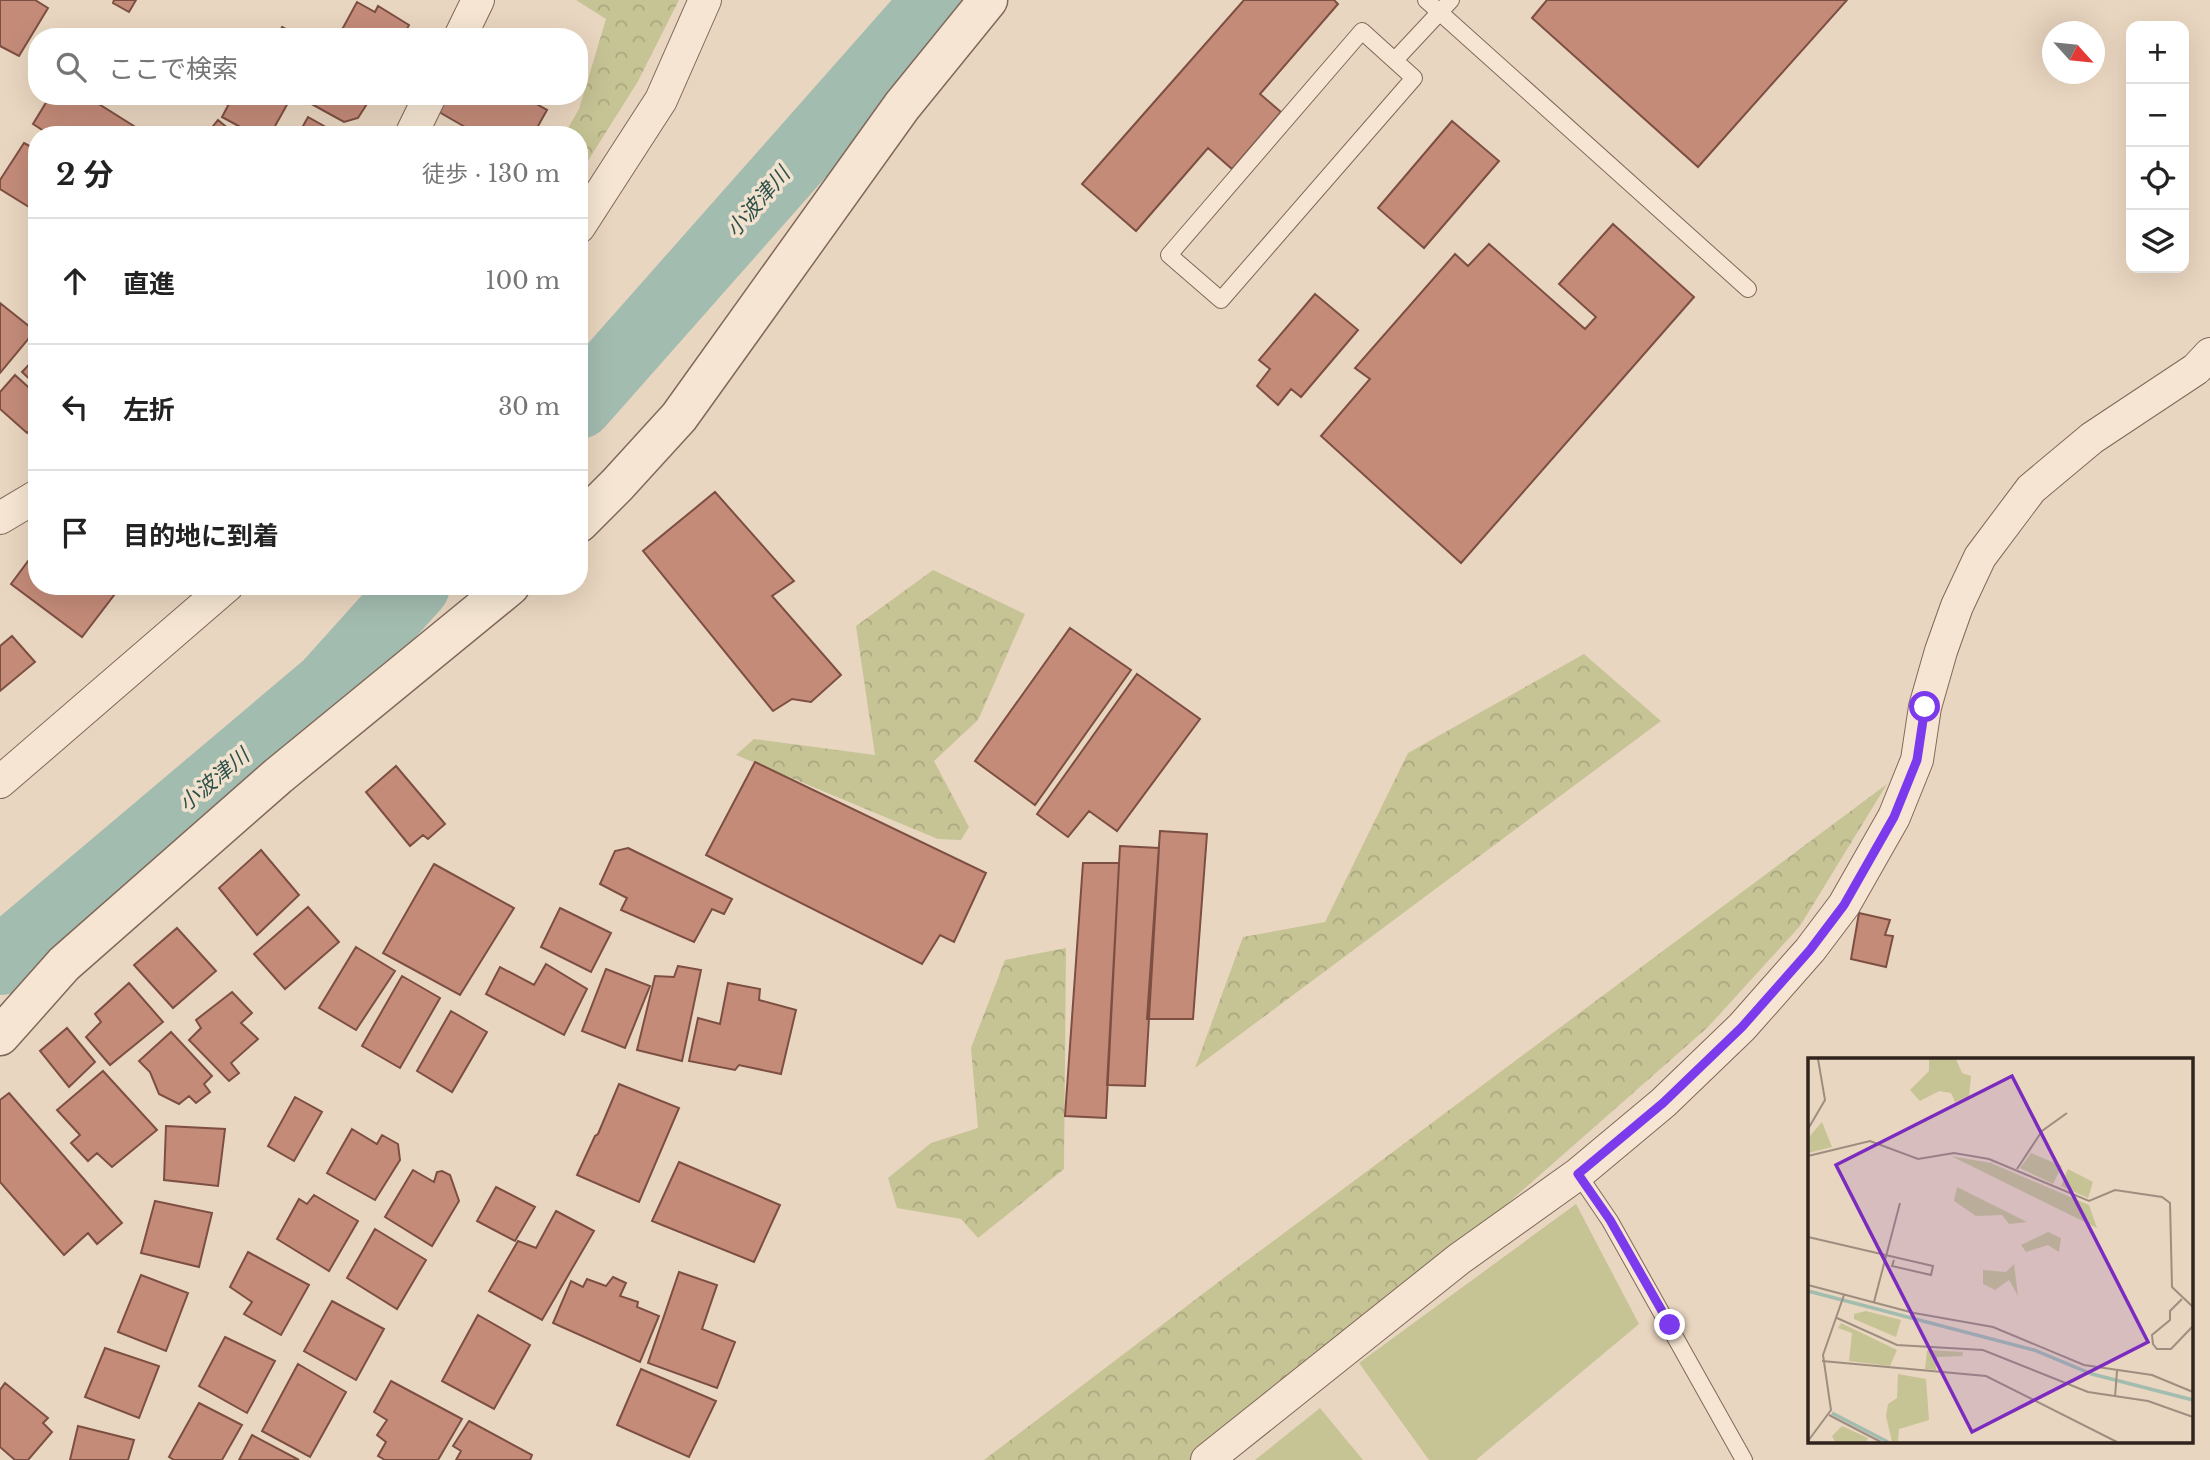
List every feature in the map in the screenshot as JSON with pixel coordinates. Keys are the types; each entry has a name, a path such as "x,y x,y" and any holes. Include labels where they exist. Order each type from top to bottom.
{"street":[{"path":"464,28 478,0"},
{"path":"588,213 661,100 705,0"},
{"path":"588,514 679,417 902,106 988,0"},
{"path":"415,126 426,105"},
{"path":"1207,1460 1459,1259 1578,1174 1663,1103 1742,1027 1810,950 1844,905 1894,817 1917,760 1925,707 1957,606 1980,557 2031,489 2092,438 2196,369 2210,354"},
{"path":"0,517 28,501"},
{"path":"0,782 217,595"},
{"path":"0,1036 64,964 278,776 499,595"}],"lane":[{"path":"1426,0 1445,6 1748,289"},
{"path":"1395,60 1445,6"},
{"path":"1362,30 1395,60 1414,78 1221,299 1169,255 1362,30"},
{"path":"1578,1174 1610,1220 1744,1460"}],"green space":[{"path":"576,0 679,0 637,83 588,161 588,126 569,126 580,105 588,105 588,79 606,19"},
{"path":"933,570 1025,614 978,720 934,761 969,827 961,840 938,839 736,755 754,739 875,755 856,626"},
{"path":"1584,654 1661,721 1195,1068 1243,937 1325,922 1408,753"},
{"path":"1887,784 1800,926 1708,1027 1481,1227 1191,1460 984,1460 1229,1274"},
{"path":"1066,948 1064,1169 978,1238 961,1219 897,1208 888,1178 931,1143 978,1128 971,1048 1005,960"},
{"path":"1576,1204 1639,1324 1476,1460 1429,1460 1359,1363"},
{"path":"1320,1408 1363,1460 1255,1460"}],"building":[{"path":"0,0 35,0 48,8 36,28 28,28 28,41 19,56 0,46"},
{"path":"114,0 136,0 129,12 113,3"},
{"path":"1244,0 1334,0 1338,4 1260,94 1281,112 1232,169 1208,148 1136,231 1082,184"},
{"path":"1547,0 1847,0 1698,167 1532,18"},
{"path":"357,2 375,12 378,6 409,25 408,28 343,28"},
{"path":"45,105 100,105 134,126 36,126 33,124"},
{"path":"228,105 287,105 275,126 238,126 222,117"},
{"path":"313,105 366,105 358,118 344,122"},
{"path":"443,105 538,105 547,110 538,126 463,126 439,112"},
{"path":"308,117 324,126 303,126"},
{"path":"218,120 225,126 213,126"},
{"path":"1452,121 1499,161 1424,248 1378,208"},
{"path":"24,143 28,145 28,206 0,189 0,180"},
{"path":"1613,224 1694,297 1461,563 1321,436 1370,379 1355,368 1455,254 1468,266 1489,244 1585,329 1596,317 1559,284"},
{"path":"1315,294 1358,330 1301,397 1291,389 1278,405 1257,386 1270,369 1259,360"},
{"path":"0,303 28,325 28,339 0,373"},
{"path":"28,366 28,378 22,372"},
{"path":"15,375 28,387 27,433 0,409 0,392"},
{"path":"715,492 794,581 772,596 841,675 811,702 792,699 773,711 643,551"},
{"path":"28,561 28,595 114,595 82,637 11,584"},
{"path":"1070,628 1131,670 1035,805 975,761"},
{"path":"12,636 35,662 0,691 0,646"},
{"path":"1137,674 1200,719 1117,831 1089,811 1068,837 1037,814"},
{"path":"755,762 986,873 954,942 940,935 922,964 706,855"},
{"path":"396,766 445,824 428,839 423,835 410,846 366,792"},
{"path":"1160,831 1207,834 1193,1019 1147,1019"},
{"path":"1120,846 1159,848 1145,1086 1107,1085"},
{"path":"628,848 732,899 724,914 712,909 694,942 621,910 627,898 600,884 615,851"},
{"path":"261,850 299,895 257,935 219,888"},
{"path":"1083,863 1119,863 1106,1118 1065,1116"},
{"path":"434,864 514,908 460,995 383,953"},
{"path":"308,907 339,942 285,989 254,954"},
{"path":"560,908 611,933 591,972 541,947"},
{"path":"1859,913 1890,920 1885,935 1893,936 1886,967 1851,959"},
{"path":"177,928 216,971 173,1008 134,965"},
{"path":"356,947 395,971 356,1030 319,1008"},
{"path":"546,964 587,989 564,1035 486,994 500,967 534,985"},
{"path":"678,966 701,970 682,1061 637,1050 655,976 674,977"},
{"path":"606,969 650,986 625,1048 582,1031"},
{"path":"402,976 440,998 400,1068 362,1046"},
{"path":"129,983 163,1022 110,1065 86,1037 101,1022 95,1014"},
{"path":"728,983 760,989 759,1000 796,1010 781,1074 739,1065 735,1070 689,1061 698,1018 720,1024"},
{"path":"232,992 252,1013 241,1023 258,1039 231,1063 239,1073 229,1081 189,1040 201,1028 196,1020"},
{"path":"451,1011 487,1032 452,1092 417,1071"},
{"path":"67,1028 95,1062 69,1087 40,1051"},
{"path":"171,1032 212,1076 204,1084 210,1092 196,1103 189,1096 179,1104 159,1094 150,1072 139,1061"},
{"path":"103,1071 157,1130 112,1167 97,1153 88,1161 71,1143 80,1135 57,1110"},
{"path":"619,1084 679,1108 639,1202 577,1175"},
{"path":"9,1093 122,1223 97,1244 88,1233 64,1255 0,1182 0,1100"},
{"path":"295,1097 322,1112 294,1161 268,1146"},
{"path":"166,1126 225,1129 218,1186 164,1180"},
{"path":"352,1129 377,1144 382,1135 398,1144 400,1160 375,1200 327,1173"},
{"path":"679,1162 780,1205 754,1262 652,1221"},
{"path":"413,1170 434,1182 437,1172 450,1175 459,1201 432,1246 385,1217"},
{"path":"496,1187 535,1207 515,1241 477,1221"},
{"path":"314,1195 358,1221 329,1271 277,1239 299,1199 307,1204"},
{"path":"155,1201 212,1213 199,1267 141,1253"},
{"path":"556,1211 594,1231 542,1320 489,1291 518,1241 536,1248"},
{"path":"375,1229 426,1260 397,1309 347,1278"},
{"path":"248,1252 309,1285 281,1335 244,1314 252,1302 230,1287"},
{"path":"679,1272 717,1285 702,1329 735,1342 717,1388 648,1363"},
{"path":"141,1275 188,1293 166,1351 118,1332"},
{"path":"613,1277 626,1283 620,1296 638,1302 637,1307 659,1316 640,1362 553,1323 571,1281 583,1287 587,1279 606,1286"},
{"path":"332,1301 384,1329 356,1380 304,1351"},
{"path":"478,1315 530,1345 494,1409 442,1381"},
{"path":"225,1337 275,1361 247,1413 199,1386"},
{"path":"105,1348 159,1366 139,1418 85,1397"},
{"path":"298,1364 346,1392 310,1457 262,1431"},
{"path":"641,1369 716,1401 689,1457 617,1425"},
{"path":"391,1381 462,1419 438,1460 385,1460 378,1456 386,1442 377,1435 387,1420 374,1412"},
{"path":"5,1383 48,1418 43,1423 52,1432 28,1460 15,1460 0,1447 0,1390"},
{"path":"199,1403 242,1425 222,1460 174,1460 169,1457"},
{"path":"469,1421 532,1455 530,1460 456,1460 461,1451 453,1446"},
{"path":"78,1426 134,1440 128,1460 70,1460"},
{"path":"252,1435 299,1460 239,1460"}],"waterway":[{"name":"小波津川","path":"588,395 937,0"},
{"name":"小波津川","path":"0,961 327,685 408,595"}],"route":[{"path":"1670,1325 1610,1220 1578,1174 1663,1103 1742,1027 1810,950 1844,905 1894,817 1917,760 1925,707"}]}
